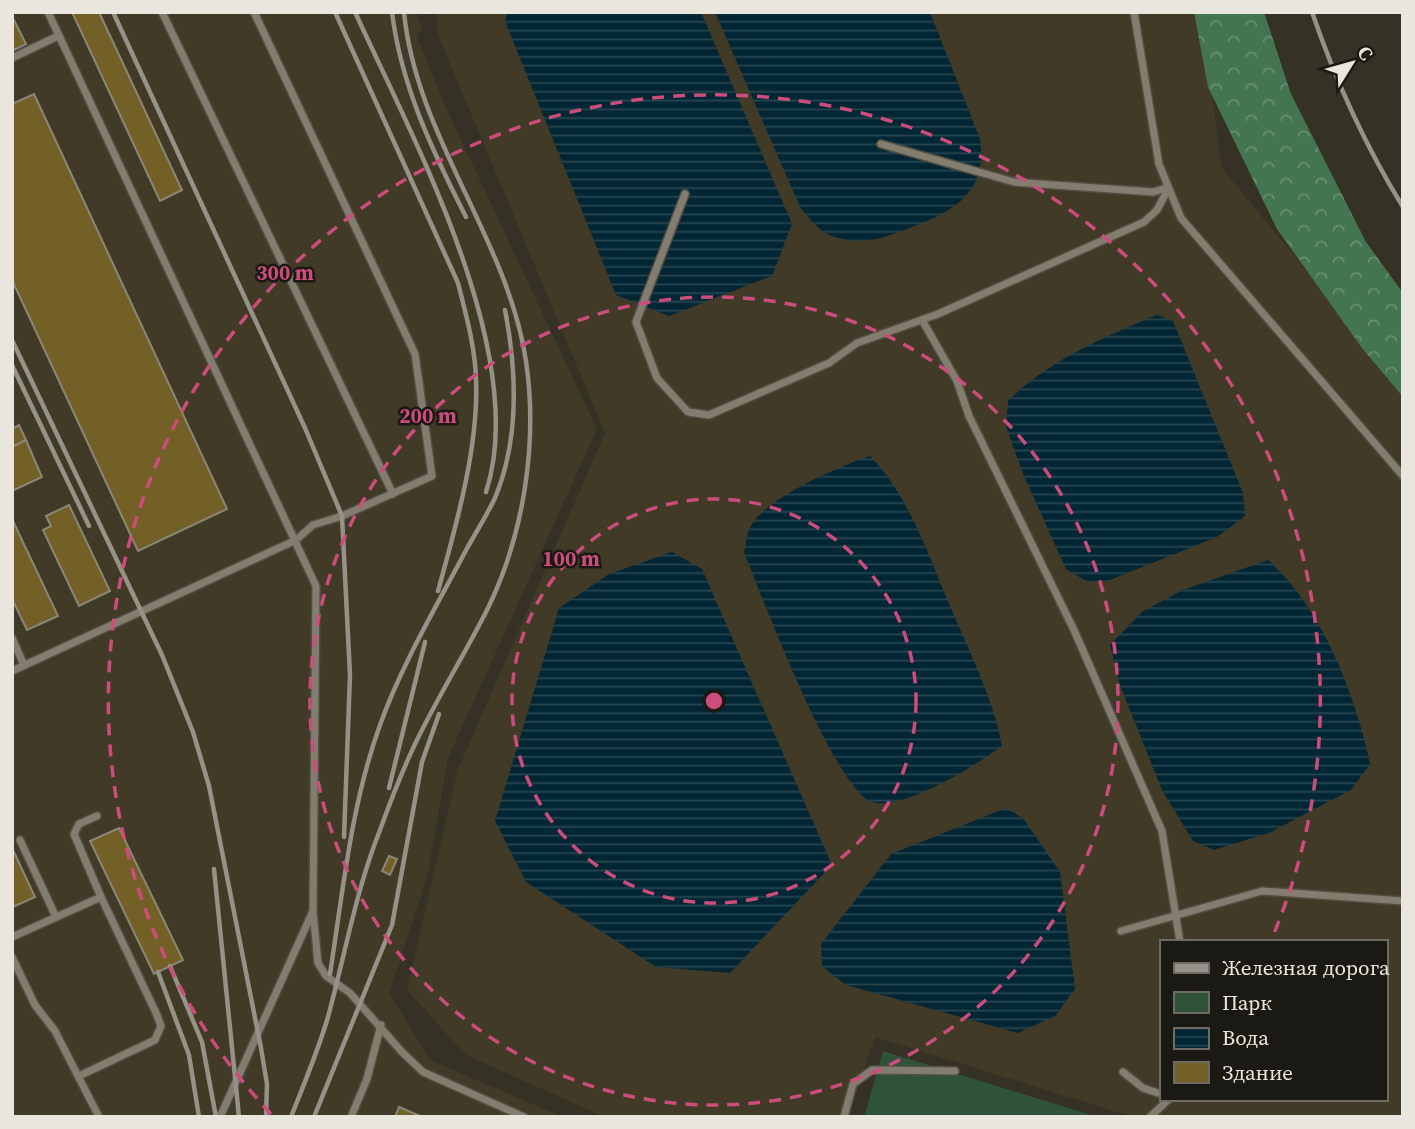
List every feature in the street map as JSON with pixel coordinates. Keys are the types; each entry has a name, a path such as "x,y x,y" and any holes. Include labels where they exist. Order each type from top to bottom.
{"lane":[{"path":"48,12 316,586 313,911 318,963 326,975 337,980 423,1072 524,1117"},
{"path":"162,12 393,494"},
{"path":"12,671 296,540 313,525 432,476 415,354 254,12"},
{"path":"1134,12 1159,164 1181,218 1206,251 1403,476"},
{"path":"12,58 58,36"},
{"path":"881,144 1014,183 1153,192 1167,189"},
{"path":"685,194 636,322 657,378 688,412 709,415 828,363 857,343 922,320 1144,222 1157,210 1167,189"},
{"path":"922,320 957,382 969,416 1074,630 1162,831 1180,940"},
{"path":"12,638 24,665"},
{"path":"79,1076 155,1040 161,1026 74,834 79,824 97,816"},
{"path":"20,840 56,917"},
{"path":"1121,931 1262,891 1403,901"},
{"path":"12,937 101,897"},
{"path":"220,1117 313,911"},
{"path":"12,957 35,1004 55,1031 99,1117"},
{"path":"351,1117 367,1079 381,1025"},
{"path":"844,1117 853,1084 873,1070 955,1071"},
{"path":"1124,1072 1143,1088 1160,1094"},
{"path":"1150,1117 1167,1101"}],"shaded area":[{"path":"12,12 416,12 422,27 417,37 447,110 597,429 448,758 427,878 389,993 430,1060 563,1117 12,1117"},
{"path":"437,12 1203,12 1221,167 1403,387 1403,1117 1133,1117 875,1037 848,1117 604,1117 466,1055 407,990 458,769 605,433 438,35"}],"green space":[{"path":"1194,12 1264,12 1291,94 1366,242 1403,293 1403,397 1362,348 1277,229 1208,87"},
{"path":"883,1051 1098,1117 864,1117"}],"water":[{"path":"508,12 701,12 792,224 772,276 669,316 616,295 505,21"},
{"path":"715,12 930,12 980,139 979,173 973,186 954,207 941,215 881,238 853,241 822,231 800,207"},
{"path":"1157,315 1173,321 1243,493 1245,516 1217,537 1110,580 1088,582 1066,569 1023,474 1006,426 1008,401 1024,386 1060,361 1097,341"},
{"path":"870,456 897,490 918,529 981,677 1002,746 939,784 902,800 885,803 872,802 857,790 839,764 800,689 744,552 749,530 768,507 821,476"},
{"path":"672,552 702,569 832,865 730,973 656,967 526,882 495,821 559,608 609,574"},
{"path":"1268,560 1305,602 1334,654 1355,709 1370,764 1351,790 1269,833 1214,850 1193,841 1162,790 1120,685 1110,645 1143,611 1183,590"},
{"path":"1006,808 1023,818 1060,872 1075,989 1055,1016 1018,1033 846,985 822,966 821,944 891,854"}],"building":[{"path":"72,12 99,12 182,190 160,201"},
{"path":"14,20 26,44 12,51 12,21"},
{"path":"34,94 227,509 138,551 12,280 12,104"},
{"path":"19,425 26,440 12,447 12,429"},
{"path":"26,440 42,477 12,491 12,447"},
{"path":"69,505 110,591 79,606 43,530 51,526 46,516"},
{"path":"12,519 58,616 27,630 12,599"},
{"path":"119,828 183,960 154,974 90,841"},
{"path":"14,852 35,897 13,907 12,853"},
{"path":"389,856 397,859 390,875 382,871"},
{"path":"399,1107 420,1116 420,1117 395,1117"}],"railway":[{"path":"113,12 305,428 342,516 350,675 344,837"},
{"path":"335,12 458,283 472,343 476,379 474,431 465,486 438,591"},
{"path":"355,12 433,183 459,248 479,313 493,377 496,437 486,492"},
{"path":"392,12 403,66 420,118 466,217"},
{"path":"291,1117 324,1030 364,876 394,793 421,732 488,608 511,550 529,455 529,392 526,361 516,316 501,272 425,102 412,58 404,12"},
{"path":"1312,12 1352,112 1403,207"},
{"path":"330,974 355,817 380,725 408,659 495,498 503,475 509,452 514,405 512,357 505,310"},
{"path":"12,340 162,655 193,732 209,786 261,1048 267,1084 266,1117"},
{"path":"12,365 89,526"},
{"path":"389,788 425,642"},
{"path":"314,1117 392,925 422,762 439,714"},
{"path":"214,869 239,1117"},
{"path":"170,966 202,1042 216,1117"},
{"path":"158,972 189,1055 199,1117"}]}
